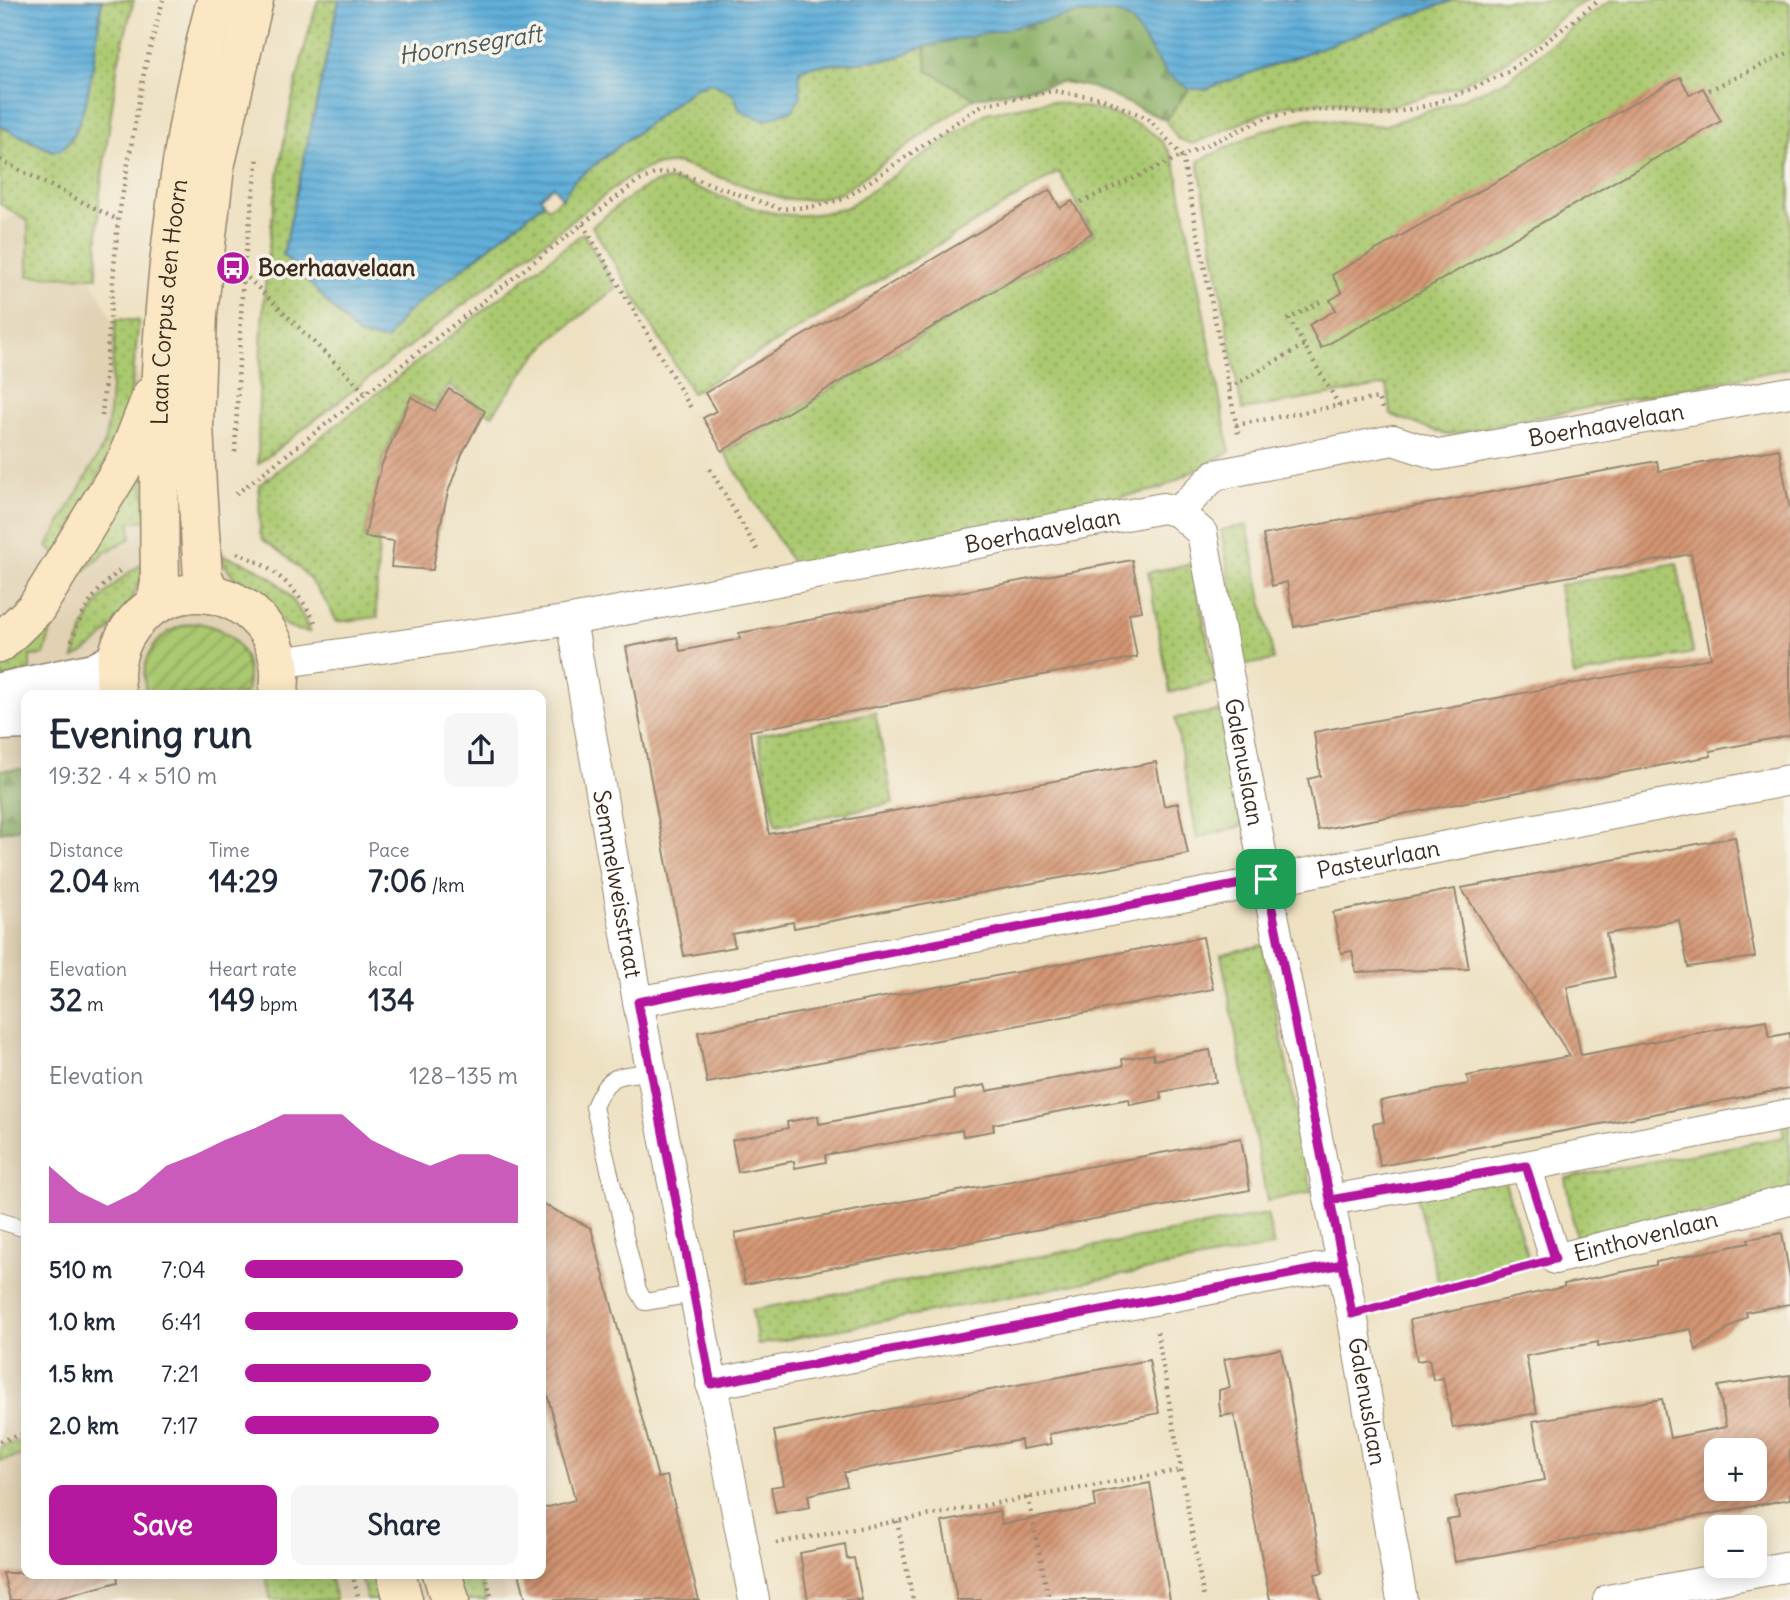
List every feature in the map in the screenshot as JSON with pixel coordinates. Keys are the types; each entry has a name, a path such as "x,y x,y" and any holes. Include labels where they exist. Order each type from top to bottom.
{"main road":[{"name":"Laan Corpus den Hoorn","path":"155,604 160,584 161,373 170,246 199,64 216,0"},
{"name":"Laan Corpus den Hoorn","path":"211,594 204,578 194,425 198,314 215,167 254,0"},
{"path":"0,643 36,608 125,463 161,373"},
{"path":"117,678 127,633 139,617 155,604 182,594 211,594 241,604 270,634 279,679"},
{"path":"398,1579 403,1600"},
{"path":"444,1579 450,1600"}],"street":[{"name":"Boerhaavelaan","path":"279,679 571,620 1163,508 1178,512 1215,475 1393,440 1439,455 1790,392"},
{"name":"Galenuslaan","path":"1178,512 1202,533 1266,879 1343,1264 1402,1600"},
{"name":"Semmelweisstraat","path":"571,620 651,1072 754,1600"},
{"path":"0,692 98,671 117,678"},
{"path":"0,721 21,720"},
{"name":"Pasteurlaan","path":"638,1002 1790,780"},
{"path":"1330,1200 1526,1166 1790,1114"},
{"name":"Einthovenlaan","path":"1526,1166 1555,1259 1790,1200"},
{"path":"711,1384 1343,1264"},
{"path":"1608,1600 1790,1566"}],"lane":[{"path":"651,1072 617,1076 601,1090 594,1107 638,1290 645,1302 694,1294"},
{"path":"0,1221 21,1227"}],"path":[{"path":"102,417 118,220 145,67 163,0"},
{"path":"1081,202 1266,118 1304,110 1343,110 1383,115 1430,105 1452,97 1509,71 1599,0"},
{"path":"1709,90 1790,52"},
{"path":"236,494 635,183 654,173 673,171 781,209 812,207 844,200 982,105 1054,91 1101,98 1150,119 1182,156 1245,470"},
{"path":"235,454 243,272 259,153"},
{"path":"0,160 118,220"},
{"path":"583,224 691,408"},
{"path":"243,272 366,393"},
{"path":"1320,302 1289,319 1339,405"},
{"path":"1229,388 1304,345"},
{"path":"1236,425 1378,398 1393,440"},
{"path":"710,469 776,582"},
{"path":"235,481 237,507"},
{"path":"240,542 240,554"},
{"path":"1352,1314 1555,1259"},
{"path":"1151,1300 1204,1600"},
{"path":"0,1441 21,1435"},
{"path":"744,1548 1181,1470"},
{"path":"1028,1497 1049,1600"},
{"path":"897,1521 912,1600"},
{"path":"354,1579 359,1600"},
{"path":"487,1579 492,1600"}],"shaded area":[{"path":"53,199 239,581 267,690 21,690 21,1579 501,1579 506,1600 0,1600 0,222"}],"green space":[{"path":"102,0 134,0 118,63 99,200 97,277 28,276 28,221 0,204 0,126 52,151 62,149 71,140 85,104"},
{"path":"318,0 339,0 283,254 386,341 404,315 544,203 548,208 562,198 575,180 696,87 712,83 733,94 801,96 799,70 812,66 891,59 925,46 927,70 974,98 841,193 810,200 785,199 677,163 652,166 627,178 258,464 261,347 271,230 289,114"},
{"path":"1454,0 1587,0 1570,10 1505,62 1456,87 1385,108 1336,102 1288,105 1193,144 1178,139 1166,121 1189,89 1206,89"},
{"path":"1612,0 1784,0 1790,5 1790,368 1447,435 1391,415 1387,385 1242,410 1198,161 1262,131 1310,118 1383,126 1455,102 1507,80 1578,23"},
{"path":"1115,12 1131,20 1167,74 1189,89 1166,120 1094,88 1063,82 974,98 927,70 925,46 1076,14"},
{"path":"1049,101 1113,114 1129,120 1156,136 1169,152 1176,167 1230,452 1159,489 794,566 724,452 1094,234 1059,172 692,393 592,226 641,189 665,181 683,183 759,210 775,213 808,215 847,207 986,113"},
{"path":"583,233 616,288 553,338 530,363 492,415 449,385 435,408 411,396 383,458 364,538 379,540 376,605 378,617 337,622 306,576 263,540 260,533 259,485"},
{"path":"116,319 139,321 128,418 58,555 47,547 104,445 109,417"},
{"path":"140,455 148,520 130,522 131,538 105,552 82,573 74,567"},
{"path":"1247,525 1274,660 1245,665 1221,530"},
{"path":"220,555 251,565 276,581 295,603 310,632 296,630 263,608 232,574"},
{"path":"143,563 136,590 119,618 98,642 74,658 84,628 98,603 117,582"},
{"path":"1677,563 1693,653 1574,676 1559,585"},
{"path":"1192,564 1216,682 1170,692 1148,572"},
{"path":"58,606 44,655 30,656 30,671 0,679 0,659"},
{"path":"198,623 211,626 240,647 247,669 246,690 146,690 144,681 148,656 162,637 184,625"},
{"path":"1220,711 1242,826 1197,838 1175,718"},
{"path":"875,712 893,803 776,826 758,735"},
{"path":"21,769 21,828 0,832 0,770"},
{"path":"1263,945 1312,1192 1267,1201 1221,954"},
{"path":"1790,1125 1790,1192 1577,1244 1565,1178 1784,1137 1782,1126"},
{"path":"1504,1179 1529,1261 1439,1285 1416,1196"},
{"path":"1267,1214 1274,1246 758,1345 752,1310"},
{"path":"21,1441 21,1455 0,1461 0,1447"},
{"path":"266,1579 331,1579 336,1600 271,1600"},
{"path":"362,1579 386,1579 391,1600 367,1600"},
{"path":"455,1579 481,1579 486,1600 460,1600"}],"water":[{"path":"0,0 102,0 86,101 80,121 61,150 52,151 0,126"},
{"name":"Hoornsegraft","path":"339,0 1454,0 1206,89 1189,89 1167,74 1131,20 1115,12 1076,14 926,46 891,59 812,66 799,70 801,96 793,110 765,120 741,112 733,94 712,83 696,87 575,180 562,198 553,186 540,197 544,203 404,315 386,341 358,335 283,255"}],"building":[{"path":"1680,77 1690,95 1703,88 1721,121 1321,348 1309,325 1336,310 1330,300 1342,293 1332,275"},
{"path":"1050,190 1060,208 1072,201 1092,233 722,451 703,418 716,411 705,393"},
{"path":"449,389 485,411 462,454 448,492 433,570 391,567 394,541 365,537 382,464 411,397 435,411"},
{"path":"1779,449 1790,510 1790,735 1710,751 1711,756 1318,830 1308,779 1320,776 1314,732 1711,658 1691,554 1294,627 1287,582 1272,586 1263,535 1657,461 1659,471"},
{"path":"1132,560 1142,611 1129,613 1137,657 750,731 751,740 769,834 1156,762 1164,806 1178,803 1188,854 794,928 793,922 732,934 735,947 684,956 626,647 677,637 680,651 740,639 739,633"},
{"path":"1735,837 1755,957 1688,967 1679,920 1606,934 1615,977 1567,987 1581,1055 1766,1020 1769,1037 1790,1033 1790,1088 1380,1166 1373,1124 1384,1122 1380,1101 1469,1084 1467,1076 1570,1056 1461,888"},
{"path":"1455,889 1469,969 1356,972 1352,951 1341,953 1333,912"},
{"path":"1203,937 1213,989 707,1083 698,1032"},
{"path":"1210,1050 1216,1082 1160,1092 1162,1099 1130,1105 1129,1099 993,1124 994,1131 963,1136 962,1130 825,1155 826,1162 795,1168 794,1161 738,1172 732,1140 788,1128 787,1122 818,1116 819,1124 955,1098 954,1091 985,1085 987,1091 1123,1066 1122,1059 1153,1054 1154,1060"},
{"path":"1241,1138 1250,1190 745,1284 735,1233"},
{"path":"546,1206 591,1228 658,1478 667,1476 699,1600 526,1600 521,1579 546,1579 546,1508 575,1500 546,1390"},
{"path":"1782,1233 1790,1278 1790,1304 1746,1312 1747,1316 1696,1350 1691,1329 1598,1346 1598,1342 1526,1356 1537,1413 1453,1428 1443,1378 1433,1380 1429,1359 1417,1361 1410,1320 1564,1287 1564,1284 1656,1265 1656,1262 1749,1243 1748,1239"},
{"path":"1281,1349 1323,1572 1315,1574 1321,1600 1270,1600 1234,1414 1221,1416 1219,1390 1230,1387 1224,1359"},
{"path":"1149,1360 1159,1413 1049,1434 1051,1444 1022,1449 1021,1440 844,1472 847,1486 808,1495 810,1507 776,1513 771,1487 784,1485 774,1431"},
{"path":"1790,1375 1790,1499 1455,1562 1447,1520 1459,1518 1455,1497 1544,1480 1533,1421 1662,1399 1670,1438 1726,1427 1718,1386"},
{"path":"1150,1483 1170,1600 957,1600 942,1522 999,1511 1002,1524 1096,1507 1094,1494"},
{"path":"845,1544 847,1559 854,1558 862,1600 808,1600 800,1553"},
{"path":"3,1573 21,1573 21,1579 118,1579 118,1582 52,1600 10,1600"}],"place":[{"name":"Boerhaavelaan","path":"233,268"}],"route":[{"path":"1266,879 638,1002 711,1384 1343,1264 1330,1200 1526,1166 1555,1259 1352,1314 1343,1264 1266,879"}]}
